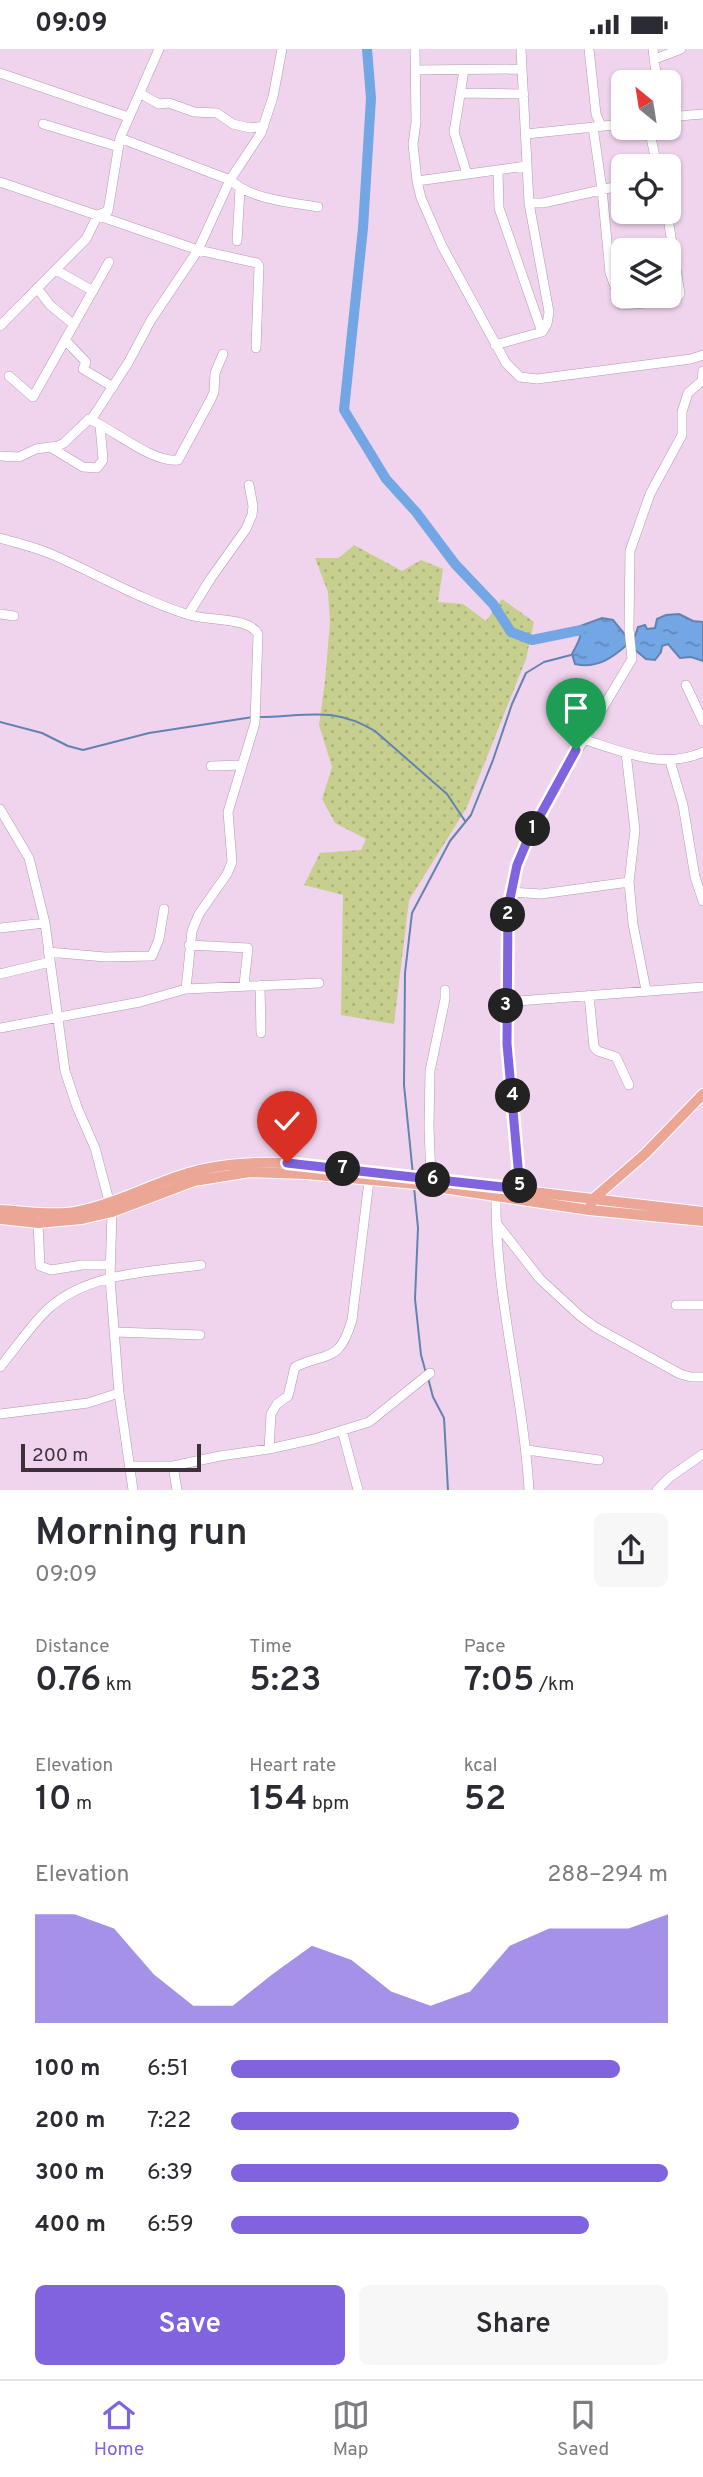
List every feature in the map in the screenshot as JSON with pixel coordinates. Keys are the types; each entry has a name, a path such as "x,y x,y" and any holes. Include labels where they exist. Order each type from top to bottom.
{"main road":[{"path":"591,1205 700,1101"},
{"path":"0,1210 71,1212 111,1208 179,1176 231,1164 287,1163 496,1196 703,1212"},
{"path":"0,1219 38,1223 65,1222 194,1181 250,1172 306,1174 369,1181 431,1179 520,1189 591,1205 703,1221"}],"street":[{"path":"0,325 86,239 98,215 105,213 110,205 120,143 128,117 141,94 159,49"},
{"path":"48,446 91,470 97,468 103,460 95,422 151,320 198,250 230,180 264,126 282,49"},
{"path":"415,49 416,122 413,144 416,181 442,246 495,345 513,372 520,377 537,379 691,359 703,355"},
{"path":"495,345 542,332 549,312 529,203 521,49"},
{"path":"589,49 610,273 622,305 670,301 680,294 669,224"},
{"path":"654,54 681,49"},
{"path":"416,70 522,69"},
{"path":"464,70 454,132 467,174"},
{"path":"0,73 128,117"},
{"path":"461,93 524,94"},
{"path":"141,94 159,104 169,103 194,112 217,113 250,128 264,126"},
{"path":"681,116 703,114"},
{"path":"43,124 120,143 230,180 240,189 318,207"},
{"path":"526,134 611,125"},
{"path":"416,181 526,166"},
{"path":"498,170 499,208 542,332"},
{"path":"0,182 198,250 260,265 257,348"},
{"path":"529,203 543,203 611,187"},
{"path":"237,241 240,189"},
{"path":"9,376 33,397 109,262"},
{"path":"56,271 93,291"},
{"path":"37,288 50,305 73,324"},
{"path":"65,340 86,362 83,369 113,387"},
{"path":"0,456 19,457 65,443 85,421 95,422 151,453 178,460 214,392 215,373 223,355"},
{"path":"520,1189 507,1044 510,892 517,865 531,832 632,654 629,629 630,551 650,493 682,435 682,412 688,393 702,381 703,371"},
{"path":"188,615 246,529 253,506 249,485"},
{"path":"0,538 49,553 188,615 246,624 254,627 258,634 255,723 228,812 232,862 227,874 199,914 192,931 186,989"},
{"path":"0,614 14,616"},
{"path":"685,685 703,721"},
{"path":"583,739 626,753 670,761 686,759 703,752"},
{"path":"626,753 635,829 629,882 633,924 646,990"},
{"path":"670,761 683,805 695,877 703,901"},
{"path":"211,766 242,765"},
{"path":"0,809 29,858 45,923 56,1018 67,1078 95,1148 111,1208 110,1277 119,1393 133,1490"},
{"path":"510,892 541,894 629,882"},
{"path":"0,974 49,957 152,956 159,939 164,909"},
{"path":"0,927 45,923"},
{"path":"189,945 247,948 244,985"},
{"path":"0,1028 140,1002 186,989 319,983"},
{"path":"260,985 261,1033"},
{"path":"506,1002 703,987"},
{"path":"431,1179 430,1071 445,990"},
{"path":"589,995 594,1047 616,1057 629,1086"},
{"path":"269,1449 271,1414 277,1404 288,1396 295,1367 335,1353 348,1333 352,1320 369,1181"},
{"path":"496,1196 505,1323 527,1450 529,1490"},
{"path":"496,1222 540,1279 595,1327 680,1374 703,1377"},
{"path":"38,1223 40,1266 51,1270 82,1265 110,1265"},
{"path":"0,1367 50,1307 80,1289 110,1277 201,1265"},
{"path":"676,1305 703,1305"},
{"path":"116,1332 200,1335"},
{"path":"131,1466 173,1466 269,1449 369,1422 430,1373"},
{"path":"0,1414 89,1403 119,1393"},
{"path":"342,1430 358,1490"},
{"path":"527,1450 599,1460"},
{"path":"657,1490 662,1483 703,1454"},
{"path":"173,1466 177,1490"}],"green space":[{"path":"354,545 402,571 421,560 443,569 438,602 463,604 486,621 502,599 534,622 526,659 467,807 409,900 394,1024 341,1015 343,895 304,885 320,853 361,850 366,839 335,823 322,799 332,767 319,725 330,622 328,592 315,558 339,558"}],"water":[{"path":"679,614 693,621 703,622 703,661 691,657 680,658 668,644 662,646 655,660 646,659 628,644 597,664 575,664 572,654 580,637 580,626 602,618 613,620 626,636 635,636 638,627 645,625 647,629 655,628 657,619"}],"waterway":[{"path":"367,49 371,98 363,228 344,410 386,479 416,512 455,564 493,604 511,632 532,640 581,630"},
{"path":"413,1175 404,1085 405,973 412,913 450,841 471,815 526,673 544,662 571,655"},
{"path":"258,717 318,714 360,723 375,731 447,794 465,821"},
{"path":"0,722 42,733 83,750 149,733 253,717"},
{"path":"414,1187 418,1228 415,1299 421,1355 426,1373"},
{"path":"428,1378 433,1397 444,1418 448,1490"}],"route":[{"path":"287,1163 520,1189 507,1044 510,892 517,865 531,832 576,750"}]}
